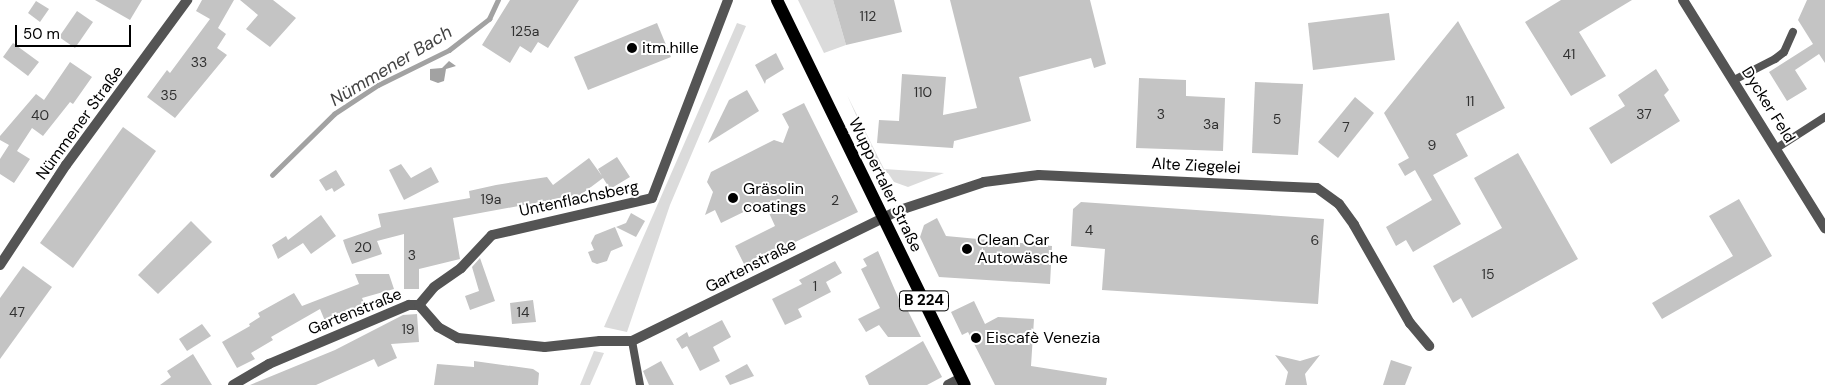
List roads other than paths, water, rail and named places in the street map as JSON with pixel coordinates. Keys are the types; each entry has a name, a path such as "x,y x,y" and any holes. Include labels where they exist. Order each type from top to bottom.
{"main road":[{"name":"Wuppertaler Straße","path":"777,0 963,381"}],"street":[{"name":"Nümmener Straße","path":"0,265 66,165 187,0"},
{"name":"Untenflachsberg","path":"419,305 434,287 461,268 492,235 652,198 728,0"},
{"name":"Dycker Feld","path":"1683,0 1777,148 1825,228"},
{"name":"Alte Ziegelei","path":"883,216 957,189 1039,175 1317,188 1339,204 1354,225 1410,323 1429,346"},
{"name":"Gartenstraße","path":"233,385 255,370 400,307 419,305 438,328 458,338 545,347 600,341 632,341 883,216"},
{"path":"948,385 963,381"}],"lane":[{"path":"1734,80 1779,56 1793,32"},
{"path":"1777,148 1825,118"},
{"path":"632,341 640,385"}],"waterway":[{"name":"Nümmener Bach","path":"272,175 334,114 378,85 449,50 489,19 498,0"}],"place":[{"name":"itm.hille","path":"632,48"},
{"name":"Gräsolin coatings","path":"733,198"},
{"name":"Clean Car Autowäsche","path":"967,249"},
{"name":"Eiscafè Venezia","path":"976,338"}]}
